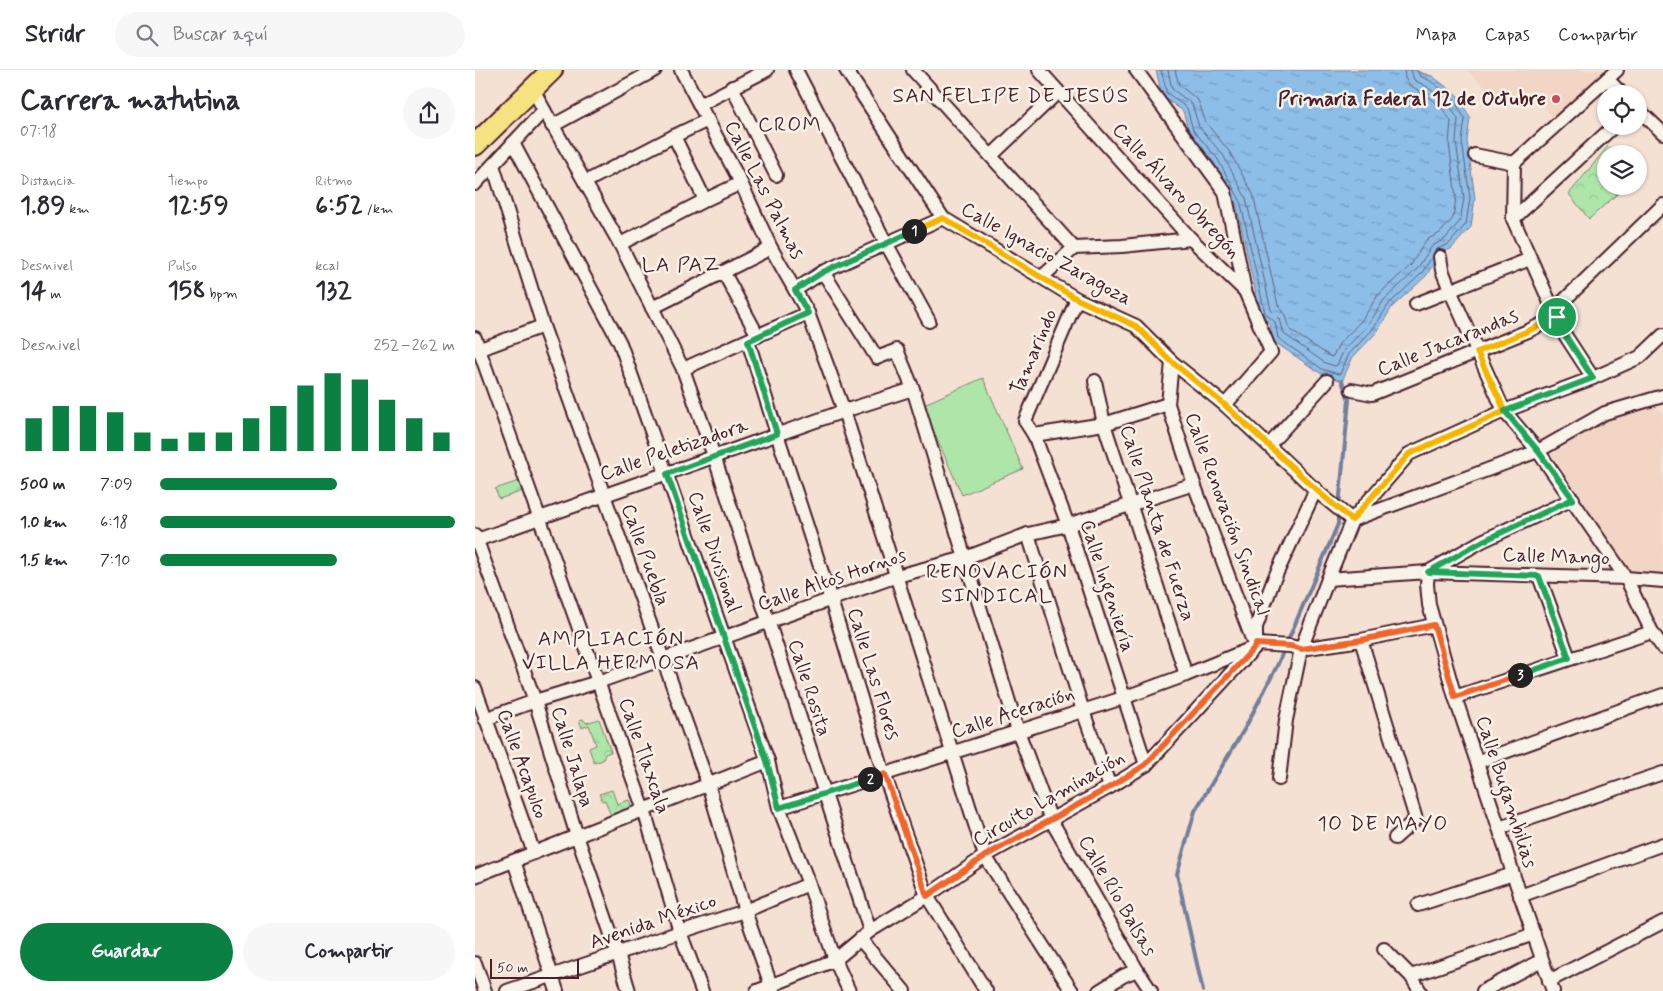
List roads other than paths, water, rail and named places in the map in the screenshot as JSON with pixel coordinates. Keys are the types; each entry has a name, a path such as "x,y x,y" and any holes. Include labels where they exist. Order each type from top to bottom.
{"main road":[{"path":"475,145 552,70"}],"street":[{"path":"552,126 655,70"},
{"name":"Calle Las Palmas","path":"681,70 741,184 771,248 808,313 844,411 985,856 1071,991"},
{"path":"699,105 767,70"},
{"path":"796,70 929,321"},
{"name":"Calle Ignacio Zaragoza","path":"846,70 943,218 1077,299 1136,326 1172,362 1225,405 1269,444 1318,492 1349,517"},
{"name":"Calle Ignacio Zaragoza","path":"913,70 1074,248 1122,246 1191,239"},
{"name":"Calle Álvaro Obregón","path":"1039,70 1191,239 1245,291"},
{"path":"1136,70 1225,192 1245,291 1271,352 1225,405"},
{"path":"1593,378 1563,332 1513,220 1514,163 1617,70"},
{"path":"1607,79 1613,85"},
{"path":"732,87 776,175"},
{"name":"Calle Rosita","path":"533,89 552,126 620,244 683,369 714,456 824,793 865,935"},
{"path":"991,156 1058,92"},
{"path":"475,184 544,110"},
{"path":"1647,118 1663,133"},
{"path":"585,182 708,120"},
{"path":"1513,220 1603,135"},
{"path":"674,136 705,200"},
{"name":"Calle Divisional","path":"513,142 620,343 767,761 779,808 809,884 835,960 849,991"},
{"path":"1475,155 1514,163"},
{"name":"Calle Puebla","path":"493,165 543,326 708,784 745,911 771,988"},
{"path":"620,244 705,200 741,184"},
{"name":"Calle Jacarandas","path":"1352,390 1372,394 1528,331 1555,314 1663,205"},
{"path":"795,290 823,272 943,218"},
{"path":"652,308 771,248"},
{"path":"1042,277 1074,248"},
{"path":"1440,257 1442,270 1450,290 1505,411 1538,451 1573,499 1626,578 1663,648"},
{"path":"1415,304 1530,259"},
{"name":"Calle Río Balsas","path":"823,272 877,358 897,350 913,389 1018,731 1051,820 1151,991"},
{"name":"Calle Las Flores","path":"724,273 753,338 777,434 885,774 927,896 987,991"},
{"name":"Tamarindo","path":"1025,421 1077,299"},
{"path":"683,369 808,313"},
{"path":"476,346 543,326"},
{"path":"1279,779 1295,648 1328,579 1349,517 1409,454 1505,411 1593,378 1640,357 1663,335"},
{"name":"Calle Tlaxcala","path":"476,346 644,810 680,932 701,991"},
{"name":"Calle Renovación Sindical","path":"1172,362 1168,404 1194,484 1256,645"},
{"name":"Calle Planta de Fuerza","path":"1095,381 1105,424 1186,675"},
{"path":"1269,444 1327,381"},
{"name":"Calle Peletizadora","path":"476,538 913,389"},
{"path":"1349,517 1538,451 1605,413 1663,398"},
{"path":"1034,435 1105,424 1168,404"},
{"name":"Calle Ingeniería","path":"1025,421 1034,435 1068,525 1145,765"},
{"name":"Calle Altos Hornos","path":"485,719 663,660 897,576 965,558 1029,534 1068,525 1194,484"},
{"path":"1256,645 1256,627 1274,579 1318,492"},
{"path":"1428,572 1483,541 1573,499"},
{"path":"1029,534 1083,711 1110,787"},
{"name":"Calle Jalapa","path":"476,538 535,701 577,836 629,991"},
{"name":"Calle Mango","path":"1328,579 1428,572 1626,578 1663,581"},
{"name":"Calle Bugambilias","path":"1428,572 1427,594 1455,697 1551,986"},
{"path":"1539,576 1569,658"},
{"name":"Calle Aceración","path":"779,808 1123,698 1186,675 1256,645 1295,648 1361,640 1434,625"},
{"path":"1455,697 1653,632"},
{"path":"1361,640 1416,819 1395,838"},
{"name":"Circuito Laminación","path":"757,991 771,988 835,960 865,935 927,896 985,856 1110,787 1145,765 1256,645"},
{"name":"Calle Acapulco","path":"475,688 534,853"},
{"path":"1477,762 1663,695"},
{"path":"475,876 767,761"},
{"path":"1499,828 1663,773"},
{"path":"1520,896 1663,844"},
{"path":"514,861 557,991"},
{"path":"1418,905 1513,874"},
{"name":"Avenida México","path":"507,991 745,911 809,884"},
{"path":"1551,986 1663,922"},
{"path":"1411,976 1533,934"},
{"path":"865,935 904,991"},
{"path":"1384,950 1411,976 1420,991"},
{"path":"1483,991 1542,960"},
{"path":"475,963 485,991"},
{"path":"1099,991 1123,976 1137,970"}],"water":[{"path":"1156,70 1413,70 1432,76 1457,95 1470,117 1467,141 1475,198 1471,227 1451,249 1440,253 1426,276 1392,307 1377,332 1353,357 1342,381 1320,373 1273,341 1270,324 1261,317 1236,203 1213,161 1189,132 1183,111 1162,96"}],"waterway":[{"path":"1339,506 1349,400 1342,381"},
{"path":"1203,991 1177,874 1195,811 1245,728 1277,666 1338,524 1338,513"}],"place":[{"name":"Primaria Federal 12 de Octubre","path":"1556,99"}],"district":[{"name":"SAN FELIPE DE JESÚS","path":"1011,96"},
{"name":"CROM","path":"790,125"},
{"name":"LA PAZ","path":"681,265"},
{"name":"RENOVACIÓN SINDICAL","path":"997,584"},
{"name":"AMPLIACIÓN VILLA HERMOSA","path":"611,651"},
{"name":"1O DE MAYO","path":"1383,824"}]}
